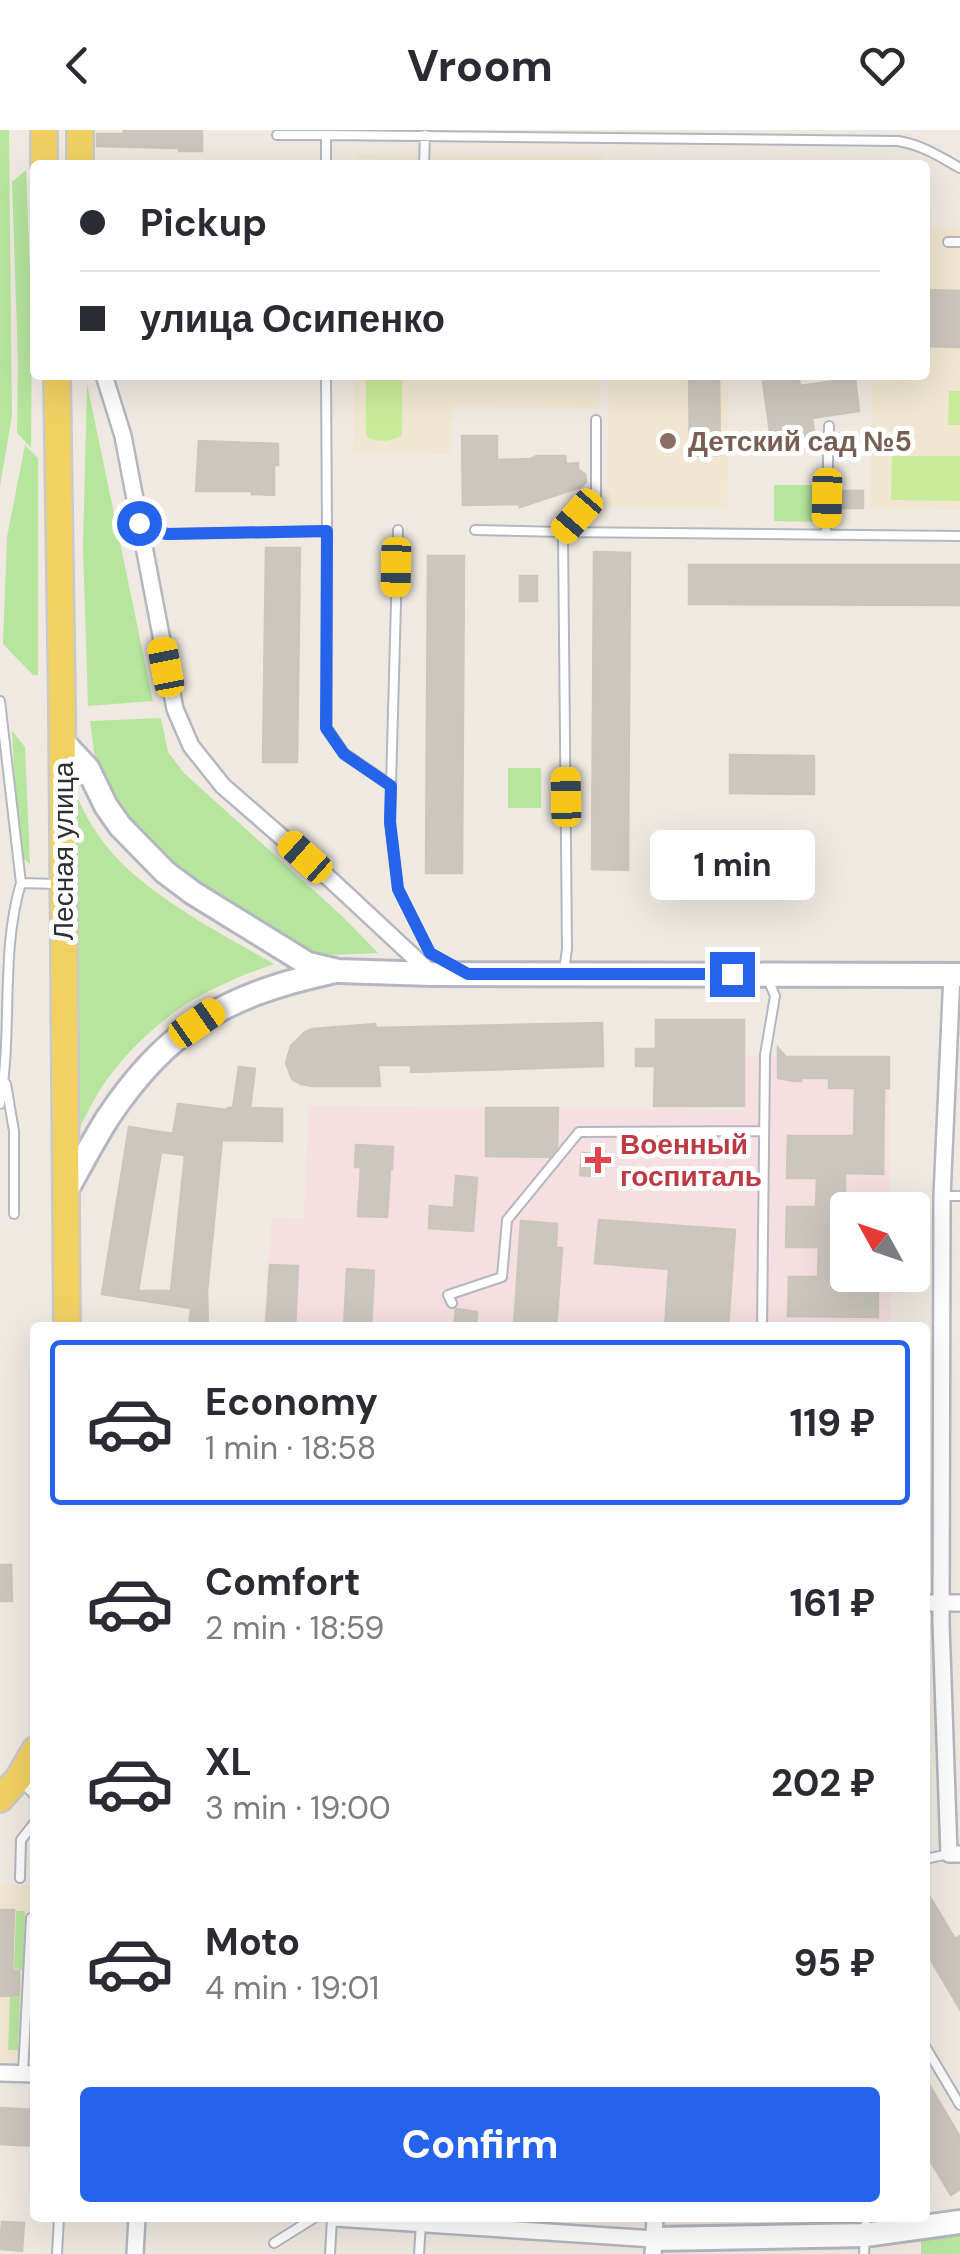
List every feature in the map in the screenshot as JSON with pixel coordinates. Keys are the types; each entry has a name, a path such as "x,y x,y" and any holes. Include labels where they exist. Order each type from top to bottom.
{"main road":[{"path":"44,130 44,160"},
{"path":"80,130 80,160"},
{"name":"Лесная улица","path":"57,380 67,1322"},
{"path":"62,742 88,769 120,826 165,872 308,964 338,971 432,974 956,974"},
{"path":"65,1192 107,1120 142,1072 177,1037 216,1010 250,994 338,971"},
{"path":"0,1799 26,1787"},
{"path":"654,2237 684,2240 865,2235 960,2222"}],"street":[{"path":"106,380 123,436 175,709 190,746 223,786 432,974"},
{"path":"954,1854 933,1604 942,1196 956,974"},
{"path":"933,1604 960,1604"},
{"path":"0,2073 29,2074"},
{"path":"135,2254 137,2222"},
{"path":"403,2222 504,2223 654,2237"}],"lane":[{"path":"326,135 326,160"},
{"path":"424,160 425,135"},
{"path":"277,136 898,141 929,150 960,168"},
{"path":"948,242 960,242"},
{"path":"326,380 326,728 344,754 391,786"},
{"path":"564,974 567,949 563,532 596,495 596,420"},
{"path":"826,534 829,426"},
{"path":"139,523 150,531 168,534 327,531"},
{"path":"398,530 390,822 398,889 430,953 468,974"},
{"path":"475,530 960,536"},
{"path":"0,702 21,883 11,921 5,1074 0,1104"},
{"path":"21,883 62,884"},
{"path":"762,1322 765,1056 775,996 766,974"},
{"path":"5,1074 14,1132 14,1214"},
{"path":"452,1303 448,1295 502,1277 507,1220 579,1132 764,1131"},
{"path":"942,1196 960,1196"},
{"path":"20,1878 22,1840 30,1829"},
{"path":"29,2074 30,1996"},
{"path":"930,2054 960,2105"},
{"path":"57,2254 58,2222"},
{"path":"274,2242 307,2222"},
{"path":"330,2254 333,2222"},
{"path":"419,2254 421,2223"}],"shaded area":[{"path":"357,154 603,156 603,160 356,160"},
{"path":"930,227 960,228 960,510 870,509 872,380 930,380"},
{"path":"354,380 600,380 599,408 452,406 451,454 353,453"},
{"name":"Детский сад №5","path":"609,380 729,380 727,508 607,507"},
{"name":"Военный госпиталь","path":"744,1056 889,1057 890,1192 830,1192 830,1292 890,1292 891,1322 263,1322 272,1218 304,1219 309,1106 743,1110"},
{"path":"0,1884 30,1886 30,2063 0,2061"}],"green space":[{"path":"0,130 9,130 12,416 0,486"},
{"path":"26,170 31,448 17,433 12,182"},
{"path":"366,380 402,380 402,435 379,441 366,436"},
{"path":"87,384 153,701 88,706 83,547"},
{"path":"949,391 960,391 960,425 948,425"},
{"path":"25,445 38,458 38,675 33,675 3,644 7,537"},
{"path":"892,456 960,456 960,501 891,500"},
{"path":"774,485 816,485 815,522 774,521"},
{"path":"161,718 168,752 184,773 378,953 325,955 301,948 177,870 137,831 102,784 90,721"},
{"path":"12,731 25,747 30,864 18,843"},
{"path":"508,768 541,768 541,808 508,808"},
{"path":"76,795 99,836 134,874 179,908 274,964 206,992 155,1027 113,1072 79,1129"},
{"path":"16,1911 25,1911 23,1970 14,1969"},
{"path":"10,1996 20,1997 18,2050 8,2050"},
{"path":"960,2229 960,2254 921,2254 921,2233"}],"building":[{"path":"124,130 202,130 202,151 97,146 97,134 123,134"},
{"path":"930,290 960,291 960,347 930,346"},
{"path":"689,380 719,380 720,455 690,456"},
{"path":"763,380 799,380 800,386 855,380 859,411 812,418 816,447 773,454"},
{"path":"462,436 497,436 497,460 565,456 566,464 578,463 586,482 520,507 463,505"},
{"path":"199,441 278,444 274,495 196,491"},
{"path":"835,491 863,491 863,508 834,508"},
{"path":"266,548 300,548 297,762 263,762"},
{"path":"594,552 630,553 628,870 592,869"},
{"path":"428,556 464,556 462,873 426,873"},
{"path":"689,565 960,565 960,605 689,604"},
{"path":"520,576 537,576 537,601 520,601"},
{"path":"730,755 814,756 814,794 730,793"},
{"path":"656,1020 744,1020 744,1106 654,1106 655,1066 636,1066 636,1049 656,1049"},
{"path":"602,1023 603,1066 411,1072 411,1065 378,1065 380,1086 313,1086 292,1079 286,1063 291,1046 313,1029 375,1024 376,1028"},
{"path":"778,1048 786,1057 889,1057 889,1088 884,1088 883,1174 845,1173 845,1192 830,1192 830,1292 878,1292 878,1317 788,1316 789,1277 818,1277 819,1247 786,1247 787,1207 816,1207 817,1178 787,1178 788,1136 854,1136 855,1088 829,1088 829,1078 778,1078"},
{"path":"239,1067 255,1069 250,1108 282,1109 282,1141 222,1140 207,1292 208,1322 190,1322 191,1308 102,1294 129,1127 173,1134 178,1104 233,1108","holes":["161,1152 185,1155 171,1291 138,1291"]},
{"path":"486,1108 558,1108 557,1147 549,1157 486,1156"},
{"path":"356,1145 393,1147 387,1217 358,1216 361,1167 355,1167"},
{"path":"582,1153 596,1154 595,1176 580,1175"},
{"path":"456,1176 477,1178 473,1231 429,1228 430,1206 454,1208"},
{"path":"599,1220 735,1230 728,1322 665,1322 669,1269 595,1263"},
{"path":"521,1221 557,1224 556,1248 562,1248 556,1322 514,1322"},
{"path":"270,1265 298,1266 295,1322 266,1322"},
{"path":"347,1269 374,1271 371,1322 344,1322"},
{"path":"456,1309 477,1312 476,1322 455,1322"},
{"path":"0,1565 11,1565 12,1601 0,1601"},
{"path":"930,1897 955,1939 960,1936 960,2009 930,1958"},
{"path":"0,1910 14,1910 12,1971 19,1971 19,1995 0,1996"},
{"path":"930,2086 960,2137 960,2189 951,2195 930,2160"},
{"path":"0,2108 30,2110 30,2146 0,2144"},
{"path":"2,2222 24,2223 22,2251 0,2249"}],"place":[{"name":"Детский сад №5","path":"668,441"},
{"name":"Военный госпиталь","path":"598,1160"}],"route":[{"path":"139,523 150,531 168,534 327,531 326,728 344,754 391,786 390,822 398,889 430,953 468,974 732,974"}]}
